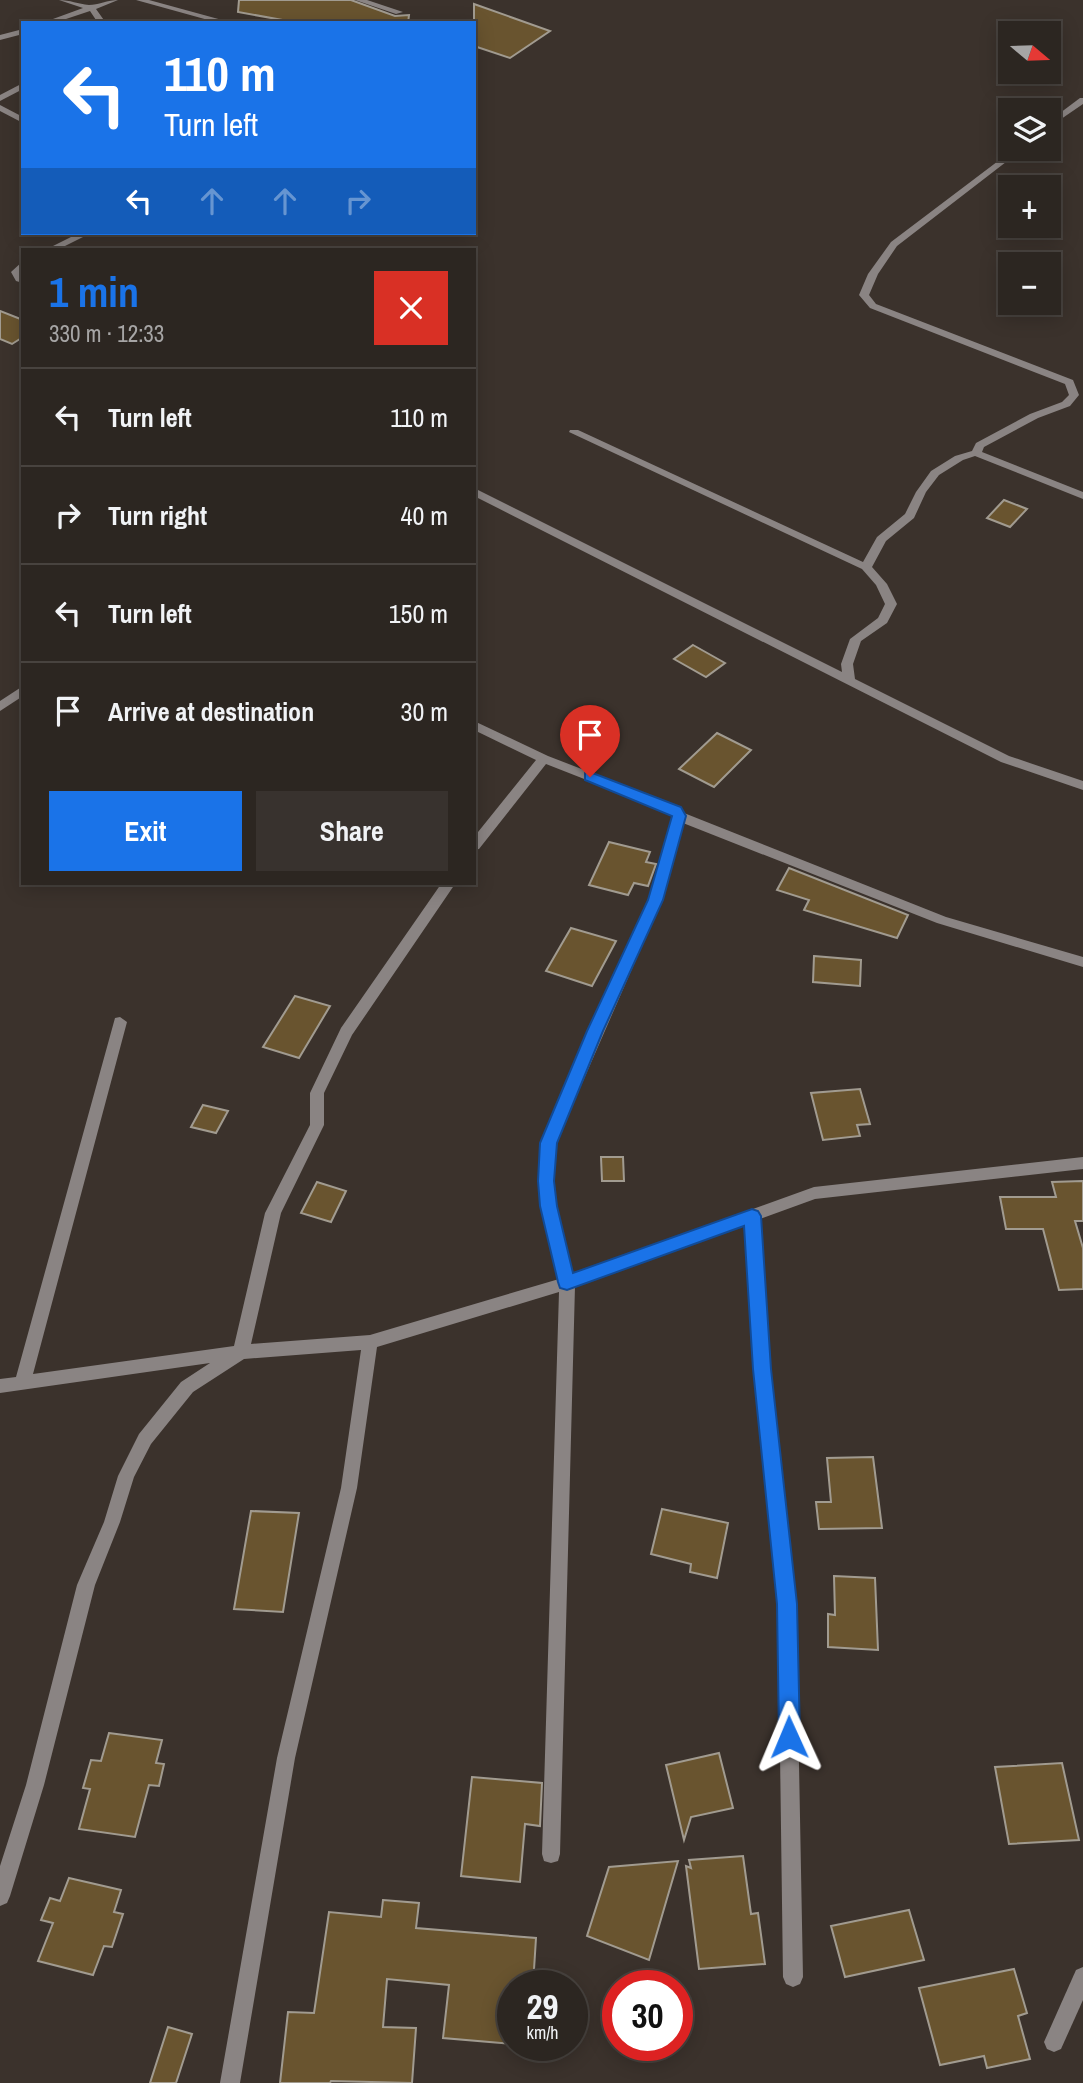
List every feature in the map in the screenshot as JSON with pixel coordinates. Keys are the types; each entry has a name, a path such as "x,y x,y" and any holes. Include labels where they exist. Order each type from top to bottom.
{"street":[{"path":"64,0 92,8 101,21"},
{"path":"52,21 114,0"},
{"path":"140,0 221,21"},
{"path":"359,0 399,12"},
{"path":"0,38 21,32"},
{"path":"0,99 21,86"},
{"path":"1061,116 1083,100"},
{"path":"0,108 21,120"},
{"path":"976,453 980,445 991,439 1034,416 1066,404 1074,395 1069,383 873,306 864,295 873,275 894,244 1003,161"},
{"path":"54,248 82,235"},
{"path":"575,432 866,566 881,584 891,604 883,620 856,639 847,664 849,680"},
{"path":"866,566 881,539 910,516 921,492 935,473 959,458 976,453 1083,496"},
{"path":"476,493 1005,758 1083,786"},
{"path":"0,706 21,691"},
{"path":"476,726 544,759 676,810 679,816 942,920 1083,962"},
{"path":"476,844 544,759"},
{"path":"551,1854 567,1282 548,1206 546,1181 549,1143 595,1031 655,900 679,816"},
{"path":"0,1896 35,1785 86,1585 112,1522 125,1476 145,1439 187,1387 241,1352 273,1213 317,1125 317,1093 346,1032 447,885"},
{"path":"23,1382 120,1022"},
{"path":"0,1386 241,1352 370,1342 567,1282 814,1193 1083,1163"},
{"path":"752,1216 762,1369 787,1604 793,1977"},
{"path":"230,2083 286,1758 349,1488 370,1342"},
{"path":"1054,2042 1083,1977"}],"building":[{"path":"239,0 351,0 395,16 409,15 408,21 288,21 238,12"},
{"path":"474,4 550,31 510,58 476,47"},
{"path":"0,311 21,319 21,338 12,344 0,339"},
{"path":"1004,500 1027,509 1010,527 987,518"},
{"path":"693,645 725,663 706,677 674,659"},
{"path":"717,733 751,750 714,787 679,769"},
{"path":"609,842 650,852 646,862 656,864 648,886 634,883 628,895 589,885"},
{"path":"789,868 908,915 897,938 804,910 809,900 777,890"},
{"path":"571,928 616,941 592,986 546,971"},
{"path":"814,956 861,960 860,986 813,982"},
{"path":"295,996 330,1006 299,1058 263,1047"},
{"path":"860,1089 870,1124 857,1125 860,1136 823,1140 811,1093"},
{"path":"203,1105 228,1111 216,1133 191,1127"},
{"path":"601,1157 623,1157 624,1181 602,1181"},
{"path":"1083,1181 1083,1221 1075,1221 1083,1248 1083,1289 1059,1290 1043,1229 1006,1229 1000,1197 1056,1197 1052,1182"},
{"path":"317,1182 346,1191 331,1222 301,1213"},
{"path":"873,1457 882,1528 819,1529 816,1502 831,1502 827,1458"},
{"path":"662,1509 728,1523 717,1578 690,1572 691,1564 651,1554"},
{"path":"251,1511 299,1513 283,1612 234,1609"},
{"path":"834,1576 875,1578 878,1650 828,1647 828,1614 835,1615"},
{"path":"109,1733 162,1740 156,1763 164,1764 159,1786 149,1785 135,1837 79,1829 90,1789 83,1788 91,1760 101,1761"},
{"path":"719,1753 733,1808 691,1817 684,1840 666,1765"},
{"path":"1062,1763 1079,1840 1009,1844 995,1767"},
{"path":"472,1777 542,1783 540,1826 525,1824 520,1882 461,1876"},
{"path":"743,1856 751,1914 758,1913 765,1964 699,1969 686,1866 691,1868 689,1860"},
{"path":"678,1861 649,1960 587,1936 609,1867"},
{"path":"69,1878 121,1890 114,1912 123,1914 112,1947 104,1946 93,1975 38,1961 53,1923 41,1920 50,1898 60,1901"},
{"path":"383,1900 419,1903 416,1928 536,1938 534,1970 497,1970 497,2043 443,2038 449,1985 387,1979 383,2027 416,2028 412,2083 280,2083 288,2012 314,2013 329,1912 381,1917"},
{"path":"909,1910 924,1960 845,1977 831,1926"},
{"path":"1014,1969 1027,2013 1018,2016 1030,2059 987,2068 984,2056 940,2065 919,1988"},
{"path":"168,2027 192,2034 176,2083 150,2083"}],"route":[{"path":"590,777 676,810 679,816 655,900 595,1031 549,1143 546,1181 548,1206 567,1282 752,1216 762,1369 787,1604 789,1737"}]}
